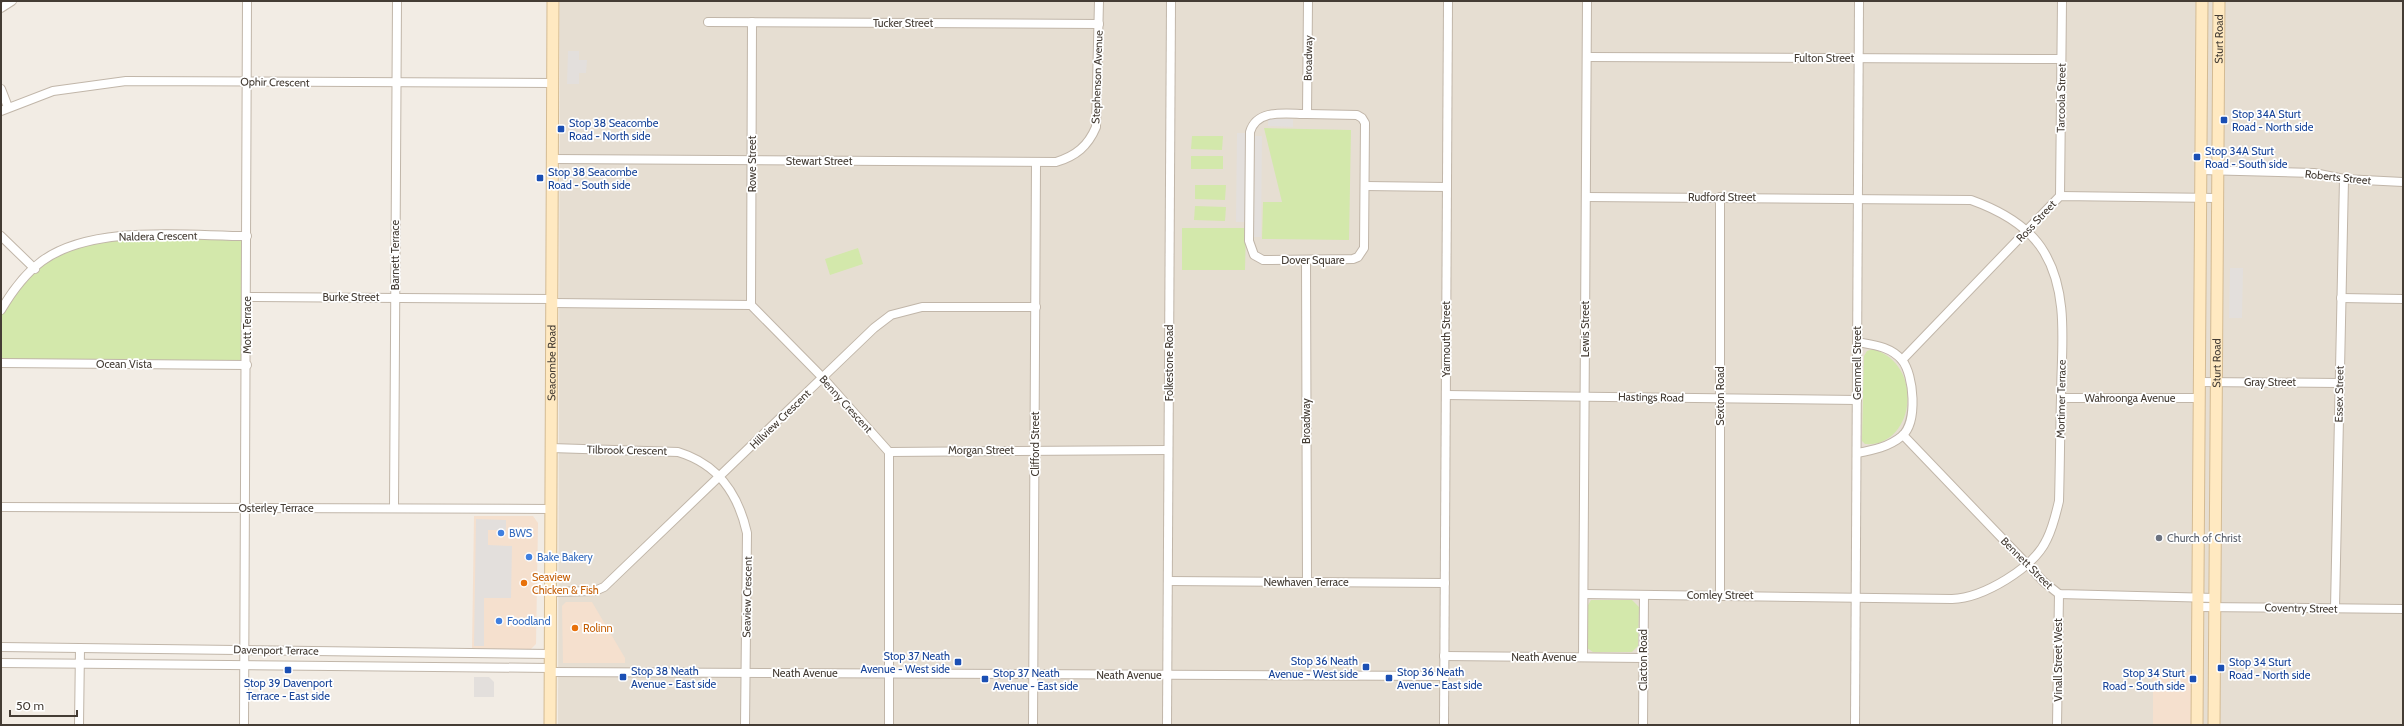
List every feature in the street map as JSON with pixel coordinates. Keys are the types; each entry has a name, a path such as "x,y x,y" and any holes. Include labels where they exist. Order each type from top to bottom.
{"main road":[{"name":"Seacombe Road","path":"550,725 553,1"},
{"name":"Sturt Road","path":"2198,725 2202,1"},
{"name":"Sturt Road","path":"2214,725 2219,1"}],"street":[{"path":"1,8 12,1"},
{"name":"Mott Terrace","path":"244,725 246,666 247,1"},
{"name":"Barnett Terrace","path":"394,508 397,1"},
{"name":"Stephenson Avenue","path":"1082,149 1092,138 1098,119 1099,1"},
{"name":"Folkestone Road","path":"1167,725 1171,1"},
{"name":"Broadway","path":"1307,114 1308,1"},
{"name":"Yarmouth Street","path":"1444,725 1448,1"},
{"name":"Lewis Street","path":"1583,657 1587,1"},
{"name":"Gemmell Street","path":"1855,725 1859,1"},
{"name":"Tarcoola Street","path":"2060,196 2062,1"},
{"name":"Tucker Street","path":"708,22 1099,24"},
{"name":"Rowe Street","path":"751,305 752,22"},
{"name":"Fulton Street","path":"1587,57 2061,59"},
{"name":"Ophir Crescent","path":"5,109 53,91 126,81 553,83"},
{"path":"1,89 5,109"},
{"name":"Dover Square","path":"1307,114 1357,115 1362,118 1365,123 1365,242 1362,253 1353,260 1263,260 1254,255 1250,248 1250,132 1257,119 1267,115 1307,114"},
{"name":"Stewart Street","path":"552,159 1036,163 1056,162 1071,158 1082,149"},
{"name":"Clifford Street","path":"1033,725 1036,163"},
{"name":"Roberts Street","path":"2201,170 2314,173 2344,179 2403,182"},
{"name":"Essex Street","path":"2335,608 2344,179"},
{"path":"1365,186 1447,187"},
{"name":"Ross Street","path":"1902,360 2060,196 2217,198"},
{"name":"Rudford Street","path":"1586,197 1858,199"},
{"name":"Sexton Road","path":"1720,197 1720,595"},
{"name":"Mortimer Terrace","path":"1856,596 1966,598 1994,588 2027,564 2047,541 2059,501 2062,315 2056,281 2044,252 2027,231 1992,208 1971,200 1858,199"},
{"path":"1,236 34,270"},
{"name":"Naldera Crescent","path":"1,310 13,292 42,262 82,242 119,236 247,236"},
{"name":"Broadway","path":"1306,260 1307,582"},
{"name":"Burke Street","path":"247,297 552,301"},
{"path":"2341,298 2403,299"},
{"path":"552,301 751,305"},
{"name":"Benny Crescent","path":"751,305 823,378 889,452"},
{"name":"Hillview Crescent","path":"550,592 599,590 721,476 874,328 891,315 922,307 1036,306"},
{"path":"1857,342 1886,347 1902,360 1913,383 1912,413 1903,435 1881,448 1857,453"},
{"name":"Ocean Vista","path":"1,363 247,365"},
{"name":"Gray Street","path":"2200,382 2339,383"},
{"name":"Hastings Road","path":"1446,395 1857,400"},
{"name":"Wahroonga Avenue","path":"2060,398 2200,398"},
{"name":"Bennett Street","path":"1903,435 2044,582 2059,594 2199,602"},
{"name":"Tilbrook Crescent","path":"551,448 678,452 695,458 721,476"},
{"name":"Morgan Street","path":"889,452 1168,450"},
{"path":"889,452 889,725"},
{"name":"Seaview Crescent","path":"721,476 737,501 747,533 745,725"},
{"name":"Osterley Terrace","path":"1,507 551,509"},
{"name":"Newhaven Terrace","path":"1168,581 1445,583"},
{"name":"Comley Street","path":"1584,594 1856,596"},
{"name":"Vinall Street West","path":"2057,725 2059,594"},
{"name":"Clacton Road","path":"1643,725 1644,595"},
{"name":"Coventry Street","path":"2199,602 2335,608 2403,609"},
{"name":"Davenport Terrace","path":"1,647 550,654"},
{"path":"79,725 80,648"},
{"name":"Neath Avenue","path":"1444,656 1643,658"},
{"name":"Davenport Terrace","path":"1,663 550,670"},
{"name":"Neath Avenue","path":"550,670 889,674 1444,676"}],"shaded area":[{"path":"560,1 2403,1 2403,725 558,725"},
{"path":"568,51 579,51 579,60 587,60 586,73 579,73 579,84 567,84"},
{"path":"1268,118 1293,119 1293,127 1268,126"},
{"path":"1237,133 1247,133 1246,222 1236,222"},
{"path":"1255,136 1262,136 1261,237 1254,237"},
{"path":"2230,268 2243,268 2242,318 2229,318"},
{"path":"474,516 533,516 538,523 536,644 531,649 472,649"},
{"path":"476,519 506,520 506,530 488,530 488,545 512,546 511,598 484,598 484,646 474,646"},
{"path":"566,602 592,602 625,658 625,663 563,663 562,606"},
{"path":"2153,671 2194,672 2194,725 2153,725"},
{"path":"474,677 489,677 494,682 494,697 474,697"}],"green space":[{"path":"1264,128 1351,130 1349,240 1262,239 1263,202 1282,202"},
{"path":"1192,136 1223,136 1222,150 1191,149"},
{"path":"1191,156 1223,156 1223,169 1191,169"},
{"path":"1195,185 1226,185 1225,200 1195,199"},
{"path":"1195,206 1226,207 1225,221 1194,220"},
{"path":"1182,228 1246,228 1245,270 1182,270"},
{"path":"119,237 246,238 244,363 1,361 1,314 14,294 43,263 84,244"},
{"path":"858,248 863,264 830,275 825,259"},
{"path":"1873,349 1890,358 1901,371 1907,387 1907,404 1903,420 1894,433 1882,442 1865,444 1862,441 1864,356 1867,351"},
{"path":"1591,600 1632,600 1639,607 1638,646 1632,652 1593,652 1587,648 1587,607"}],"place":[{"name":"Stop 34A Sturt Road - North side","path":"2224,120"},
{"name":"Stop 38 Seacombe Road - North side","path":"561,129"},
{"name":"Stop 34A Sturt Road - South side","path":"2197,157"},
{"name":"Stop 38 Seacombe Road - South side","path":"540,178"},
{"name":"BWS","path":"501,533"},
{"name":"Church of Christ","path":"2159,538"},
{"name":"Bake Bakery","path":"529,557"},
{"name":"Seaview Chicken & Fish","path":"524,583"},
{"name":"Foodland","path":"499,621"},
{"name":"Rolinn","path":"575,628"},
{"name":"Stop 37 Neath Avenue - West side","path":"958,662"},
{"name":"Stop 36 Neath Avenue - West side","path":"1366,667"},
{"name":"Stop 34 Sturt Road - North side","path":"2221,668"},
{"name":"Stop 39 Davenport Terrace - East side","path":"288,670"},
{"name":"Stop 38 Neath Avenue - East side","path":"623,677"},
{"name":"Stop 36 Neath Avenue - East side","path":"1389,678"},
{"name":"Stop 37 Neath Avenue - East side","path":"985,679"},
{"name":"Stop 34 Sturt Road - South side","path":"2193,679"}]}
